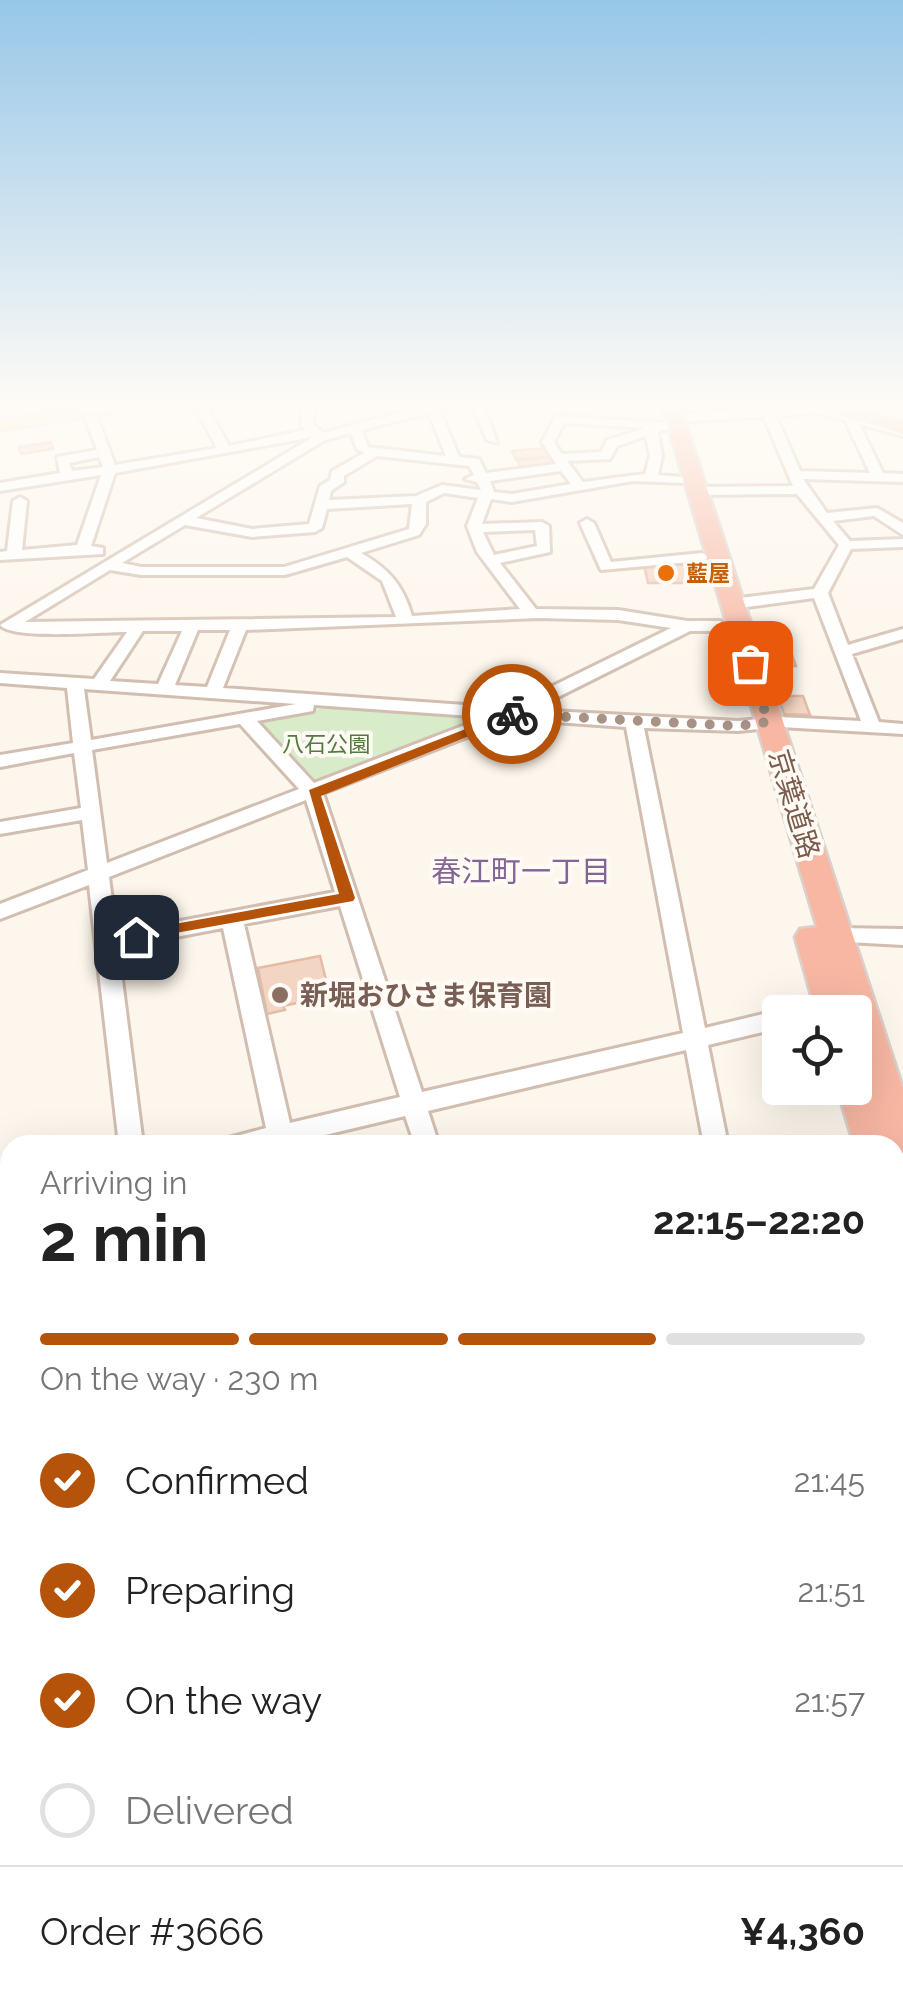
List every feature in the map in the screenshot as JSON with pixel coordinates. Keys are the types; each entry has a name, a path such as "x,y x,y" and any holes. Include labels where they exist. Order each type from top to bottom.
{"highway":[{"name":"京葉道路","path":"690,497 702,557 726,615"},
{"name":"京葉道路","path":"692,497 760,724 836,936 899,1135"},
{"name":"京葉道路","path":"760,724 828,995"},
{"path":"862,1105 871,1135"}],"street":[{"path":"83,549 100,497"},
{"path":"5,627 219,497"},
{"path":"107,565 141,571 282,550 315,528 322,497"},
{"path":"320,504 425,497"},
{"path":"487,497 475,528 491,560 534,616"},
{"path":"807,497 846,545"},
{"path":"184,520 252,534 310,565 414,532 420,524 419,500"},
{"path":"20,502 7,555 83,549 126,554"},
{"path":"825,518 874,510 892,516 903,531"},
{"path":"587,523 606,567 702,557"},
{"path":"475,528 542,526 546,549 491,560"},
{"path":"846,545 903,542"},
{"path":"0,912 314,794 510,714 687,626 820,594 846,545"},
{"path":"348,552 378,568 398,588 405,620"},
{"path":"820,594 872,727"},
{"path":"5,627 624,614 687,626"},
{"path":"164,690 192,625"},
{"path":"213,693 240,625"},
{"path":"99,685 139,626"},
{"path":"843,652 903,634"},
{"path":"0,678 634,722 903,729"},
{"path":"75,684 130,1135"},
{"path":"0,761 334,702"},
{"path":"246,720 314,794 424,1135"},
{"path":"634,722 714,1135"},
{"path":"0,828 88,813"},
{"path":"105,943 347,898"},
{"path":"232,919 280,1135"},
{"path":"836,936 903,937"},
{"path":"315,1135 414,1104 762,1023"}],"green space":[{"name":"八石公園","path":"332,706 482,716 483,722 314,785 257,723"}],"building":[{"path":"686,564 689,583 648,583 644,565"},
{"path":"763,644 788,644 796,666 770,666"},
{"path":"778,696 803,696 810,715 784,714"},
{"path":"320,956 330,996 283,1006 285,1010 267,1014 258,968"}],"way so far":[{"path":"512,714 751,726 768,722 750,663"}],"place":[{"name":"藍屋","path":"666,573"},
{"name":"新堀おひさま保育園","path":"280,995"}],"district":[{"name":"春江町一丁目","path":"521,871"}],"route":[{"path":"136,937 347,898 314,794 512,714"}]}
